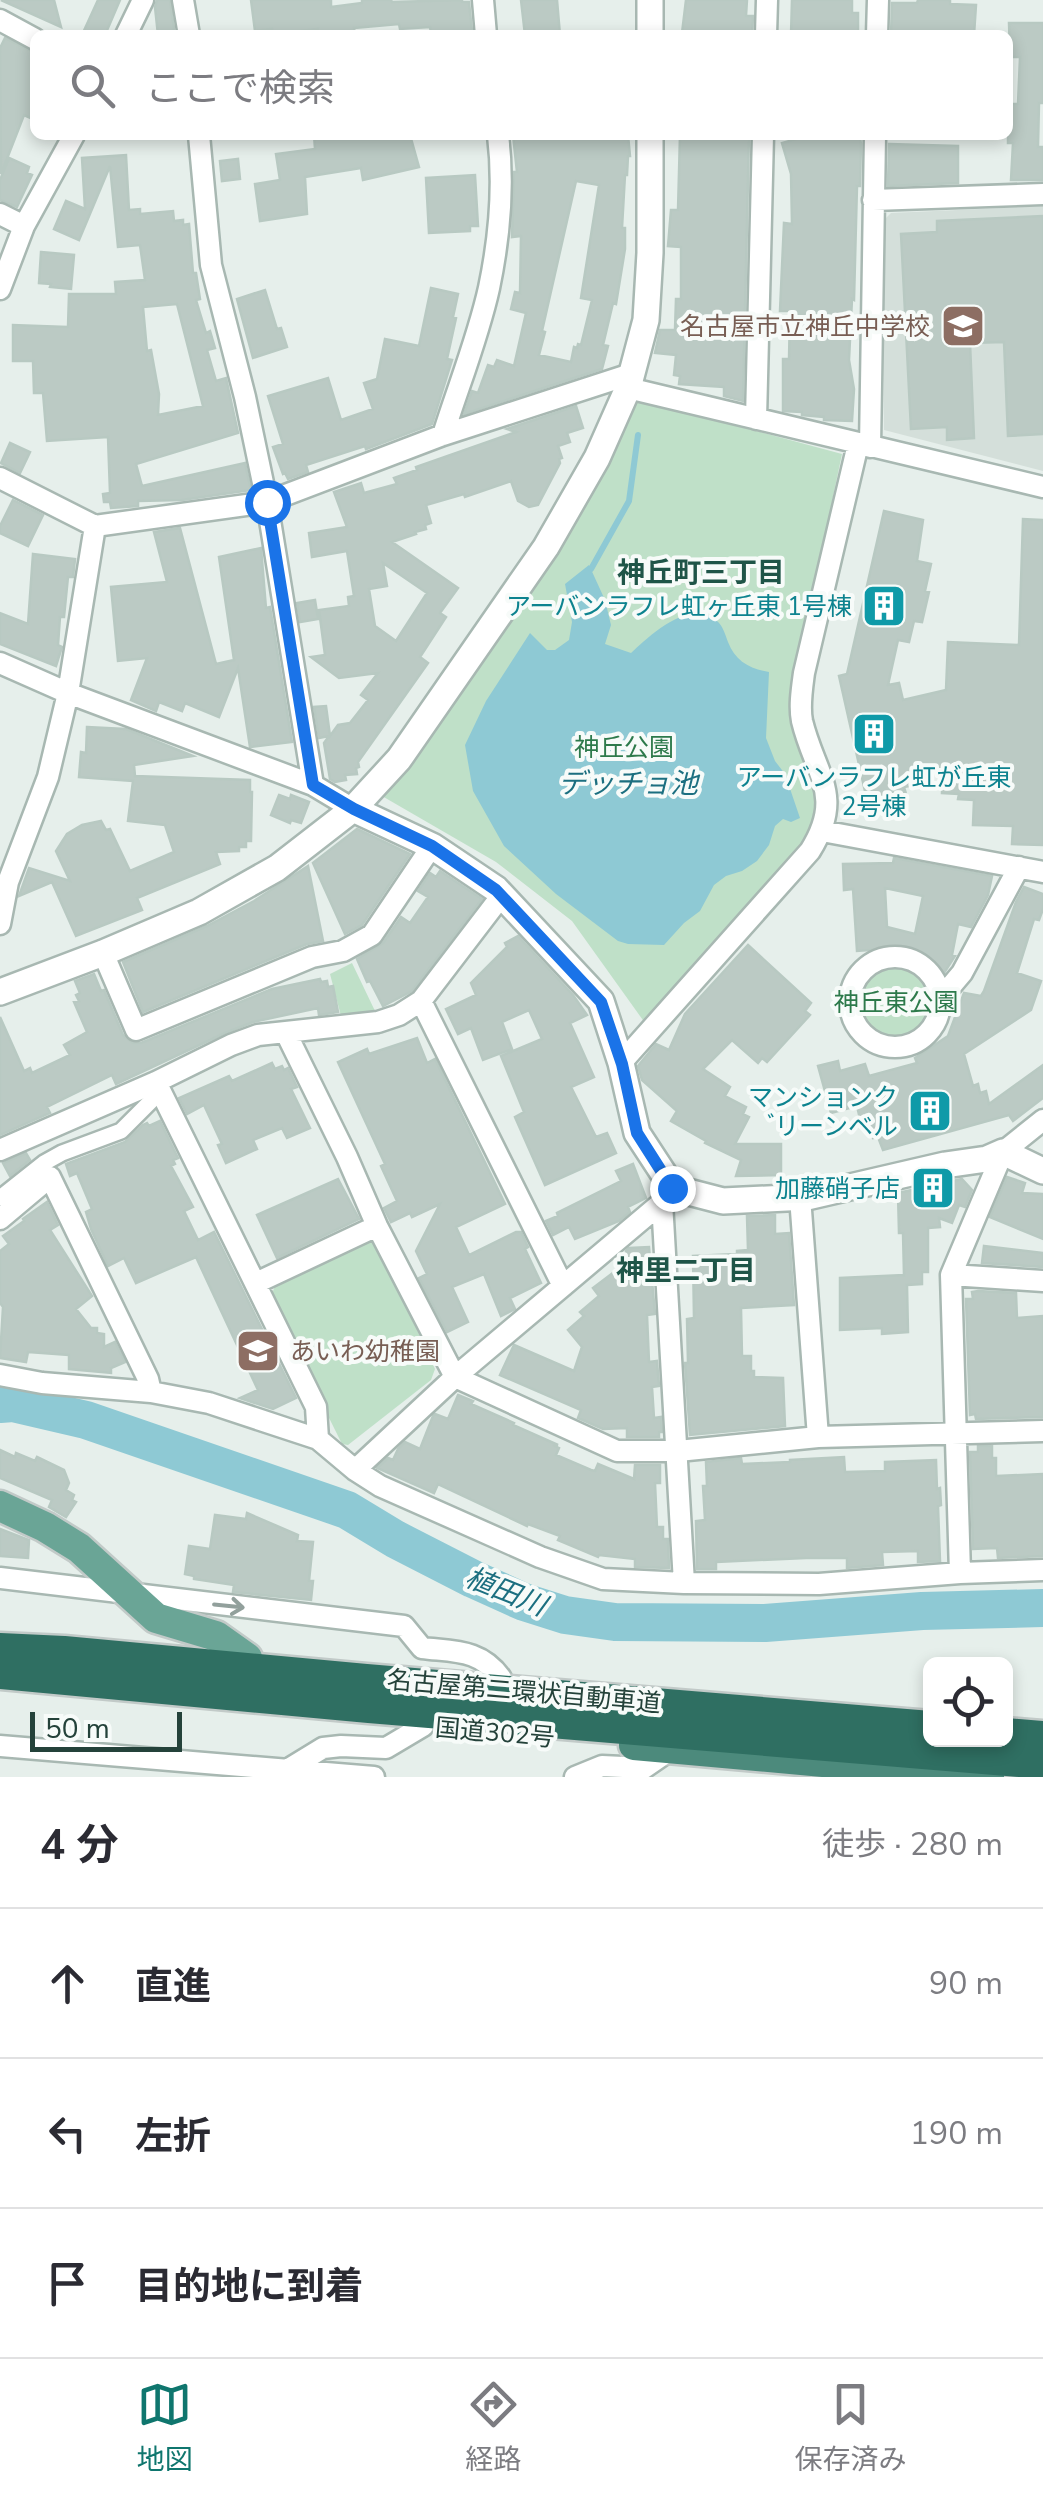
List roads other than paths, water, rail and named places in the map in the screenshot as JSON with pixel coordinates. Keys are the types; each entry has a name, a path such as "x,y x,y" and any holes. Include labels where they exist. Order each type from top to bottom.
{"highway":[{"path":"0,1633 247,1658 923,1712"},
{"name":"名古屋第二環状自動車道","path":"0,1646 64,1665 389,1710 1043,1764"},
{"name":"名古屋第二環状自動車道","path":"0,1675 64,1665 386,1681 923,1725"},
{"name":"国道302号","path":"0,1688 989,1777"},
{"path":"1013,1720 1043,1722"},
{"path":"1013,1733 1043,1736"}],"main road":[{"path":"0,1506 80,1548 156,1618 216,1636 247,1658"}],"street":[{"path":"128,30 143,0"},
{"path":"183,0 187,30"},
{"path":"482,0 485,30"},
{"path":"650,0 650,30"},
{"path":"766,30 767,0"},
{"path":"877,30 878,0"},
{"path":"0,20 30,36"},
{"path":"0,289 24,226 71,140"},
{"path":"199,140 211,265 267,502 313,785"},
{"path":"442,435 489,289 497,232 498,140"},
{"path":"0,992 199,912 277,868 354,809 399,758 546,547 597,458 629,381 646,320 650,140"},
{"path":"756,419 763,140"},
{"path":"622,1064 810,851 822,831 828,801 801,718 802,694 804,672 864,446 875,140"},
{"path":"873,200 1043,194"},
{"path":"0,214 24,226"},
{"path":"0,478 95,526 267,502 442,435 629,381 756,419 1043,487"},
{"path":"0,924 4,881 48,777 68,693 95,526"},
{"path":"0,664 313,785 432,846 502,896 601,1002 622,1064 637,1133 672,1188 684,1583"},
{"path":"822,831 1043,872"},
{"path":"104,953 136,1030 312,957 344,951 372,935 432,846"},
{"path":"939,990 950,986 962,973 1020,867"},
{"path":"0,1150 258,1035 378,1022 398,1015 421,1002 502,896"},
{"path":"882,958 909,959 927,970 939,990 940,1008 930,1032 911,1045 892,1048 866,1038 852,1017 852,987 861,972 882,958"},
{"path":"421,1002 563,1286"},
{"path":"286,1032 377,1226 455,1377 617,1451 678,1451 818,1438 1043,1431"},
{"path":"0,1198 62,1153 121,1131 156,1096 154,1083"},
{"path":"154,1083 316,1407 318,1439"},
{"path":"355,1470 455,1377 670,1196 722,1201 800,1197 987,1159 1003,1152 1043,1120"},
{"path":"1003,1152 1043,1170"},
{"path":"960,1573 951,1274 1003,1152"},
{"path":"0,1219 50,1177 148,1378 150,1392"},
{"path":"800,1197 818,1438"},
{"path":"256,1283 377,1226"},
{"path":"951,1274 1043,1280"},
{"path":"0,1375 42,1383 150,1392 208,1403 318,1439 380,1486 540,1558 603,1580 819,1584 1043,1570"},
{"path":"68,1587 80,1548"},
{"path":"0,1578 404,1626 422,1648 475,1655 501,1678"},
{"path":"287,1770 324,1748 386,1748 424,1726"},
{"path":"0,1746 248,1772 287,1770 374,1777"},
{"path":"575,1777 602,1766 644,1768 673,1748"}],"water":[{"name":"デッチョ池","path":"589,565 611,625 605,644 631,653 671,621 696,613 707,614 721,625 739,659 769,672 766,738 785,774 800,818 791,822 783,819 775,826 769,845 757,861 714,885 700,911 664,945 618,941 556,894 504,846 473,791 465,745 486,701 530,633 547,650 555,650 569,640 572,622 565,584"}],"waterway":[{"path":"591,569 629,501 638,435"},
{"name":"植田川","path":"0,1404 13,1403 86,1420 347,1510 473,1579 565,1615 615,1622 765,1623 922,1611 1043,1608"}],"place":[{"name":"名古屋市立神丘中学校","path":"963,326"},
{"name":"アーバンラフレ虹ヶ丘東 1号棟","path":"884,606"},
{"name":"アーバンラフレ虹が丘東 2号棟","path":"874,734"},
{"name":"マンションク ゙リーンベル","path":"930,1111"},
{"name":"加藤硝子店","path":"933,1188"},
{"name":"あいわ幼稚園","path":"258,1351"}],"district":[{"name":"神丘町三丁目","path":"701,572"},
{"name":"神里二丁目","path":"686,1270"}],"park label":[{"name":"神丘公園","path":"624,747"},
{"name":"神丘東公園","path":"896,1002"}]}
